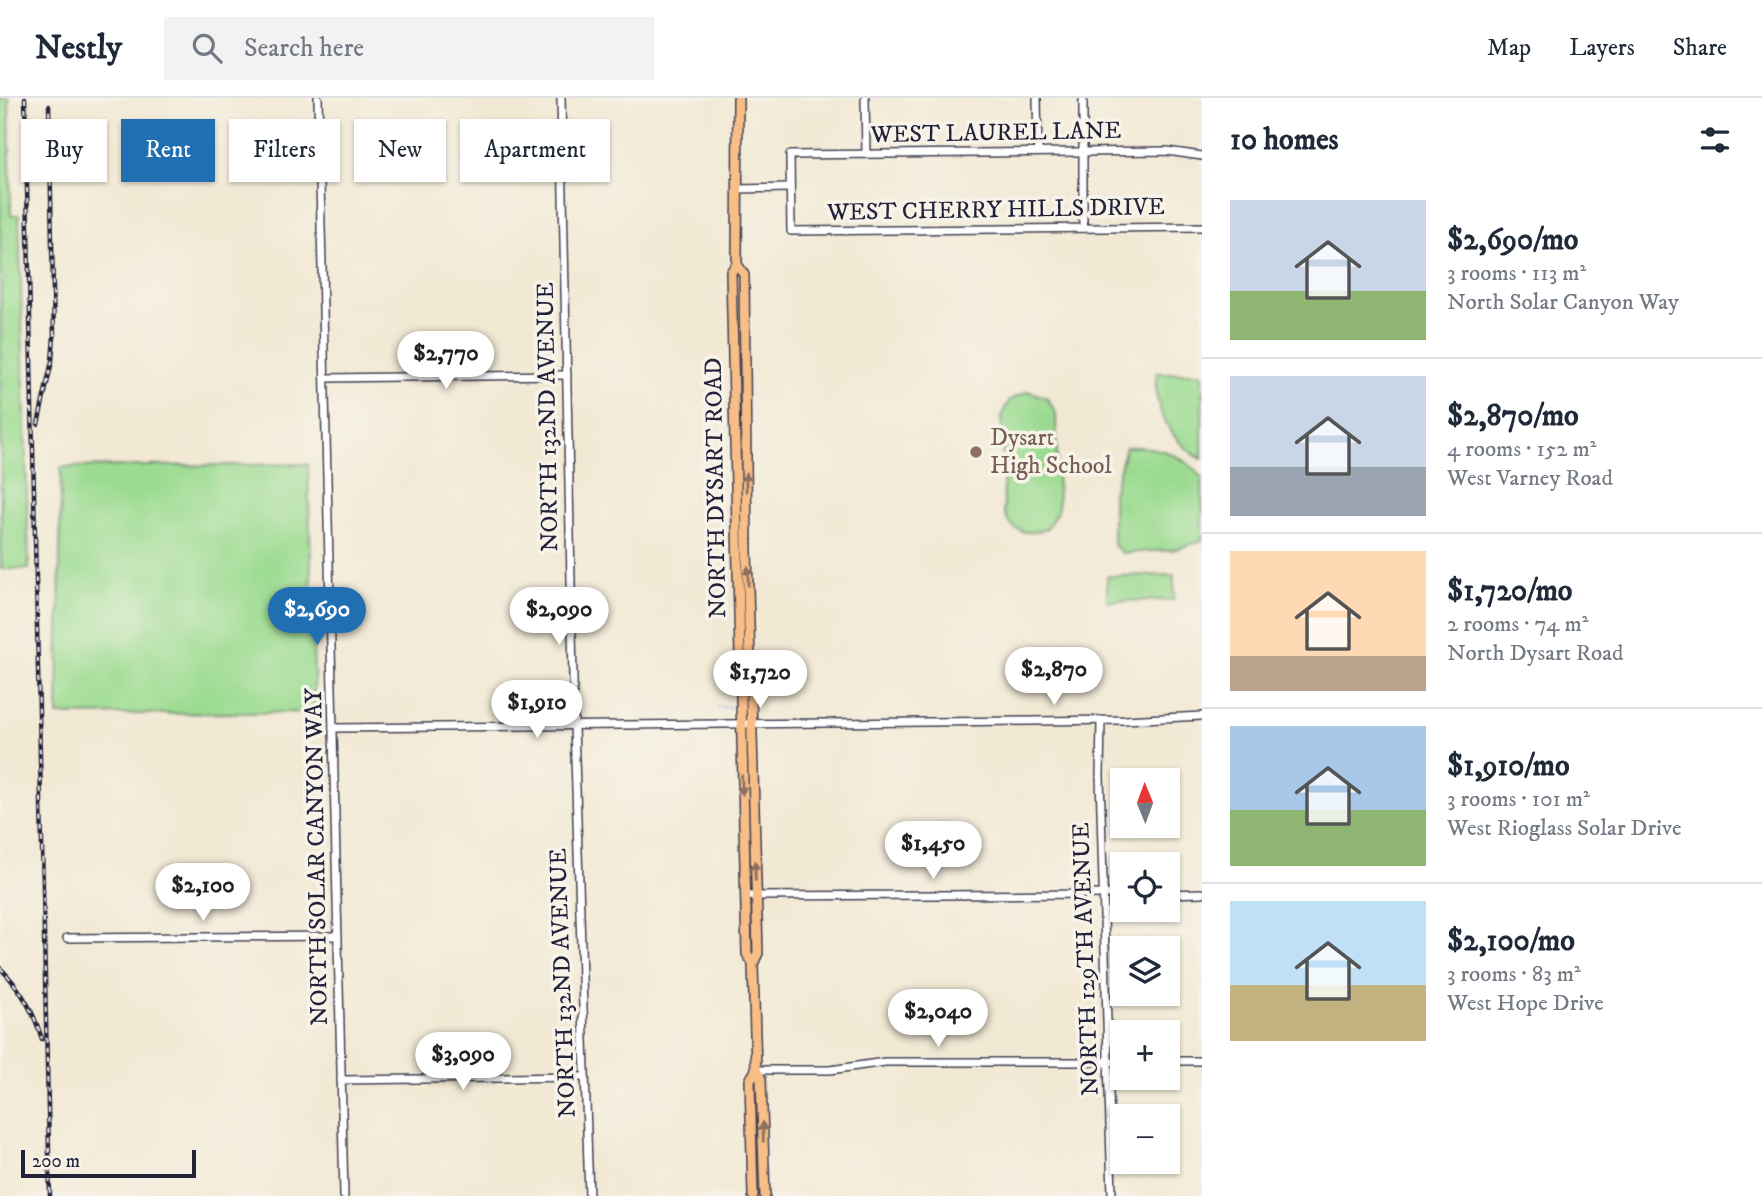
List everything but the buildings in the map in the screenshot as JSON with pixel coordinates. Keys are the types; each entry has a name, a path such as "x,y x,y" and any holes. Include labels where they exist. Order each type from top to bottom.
{"main road":[{"name":"NORTH DYSART ROAD","path":"738,98 737,264 731,272 731,306 746,724 758,953 753,963 756,1070 761,1079 765,1196"},
{"path":"731,306 737,298 737,285 744,275 737,264"},
{"name":"NORTH DYSART ROAD","path":"744,275 746,896 747,954 753,963"},
{"name":"NORTH DYSART ROAD","path":"753,1196 750,1080 756,1070"}],"street":[{"name":"NORTH SOLAR CANYON WAY","path":"318,98 344,1196"},
{"name":"NORTH 132ND AVENUE","path":"561,98 574,726 589,1196"},
{"path":"865,98 866,154"},
{"path":"1037,98 1038,152"},
{"path":"1083,98 1083,228"},
{"name":"WEST LAUREL LANE","path":"790,188 790,155 1177,151 1202,156"},
{"path":"738,189 790,188"},
{"name":"WEST CHERRY HILLS DRIVE","path":"790,188 791,231 1202,227"},
{"path":"325,378 567,375"},
{"path":"333,728 1101,720 1202,716"},
{"name":"NORTH 129TH AVENUE","path":"1101,720 1112,1196"},
{"path":"1180,894 1202,893"},
{"path":"746,896 1110,895"},
{"path":"67,937 338,936"},
{"path":"1180,1061 1202,1061"},
{"path":"756,1070 830,1070 885,1062 1108,1062"},
{"path":"341,1080 585,1077"}],"green space":[{"path":"0,98 9,98 11,215 19,215 29,569 1,569"},
{"path":"1157,373 1202,373 1202,459 1181,444 1166,423 1157,399"},
{"path":"1028,391 1047,398 1056,413 1058,510 1047,528 1033,532 1015,528 1004,511 1002,414 1010,400"},
{"path":"1126,447 1158,450 1178,457 1202,478 1202,541 1172,550 1122,553 1113,544 1113,493"},
{"path":"308,464 315,712 58,715 61,467"},
{"path":"1174,575 1174,600 1107,601 1107,576"}],"waterway":[{"path":"718,707 730,707"}],"railway":[{"path":"25,98 50,1196"},
{"path":"38,424 52,361 54,336 49,106"},
{"path":"0,968 14,983 25,1001 42,1039"}],"place":[{"name":"Dysart High School","path":"976,452"}]}
